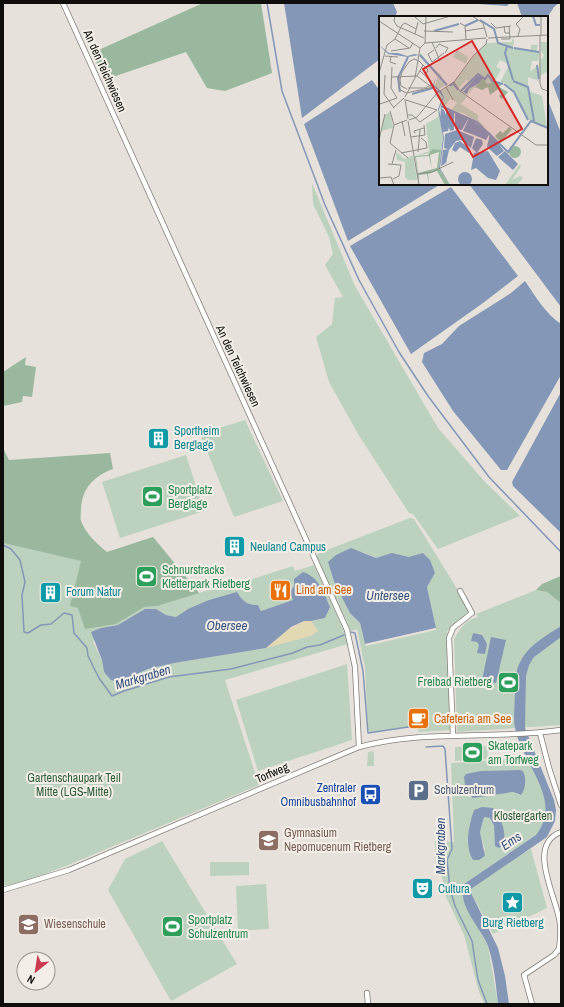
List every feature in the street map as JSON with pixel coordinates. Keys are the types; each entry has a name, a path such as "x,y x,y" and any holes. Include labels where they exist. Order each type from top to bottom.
{"street":[{"name":"An den Teichwiesen","path":"63,3 347,630 355,667 359,747"},
{"path":"453,736 450,638 453,628 472,613 460,591"},
{"name":"Torfweg","path":"3,890 68,870 359,747 396,739 453,736 540,735 561,730"},
{"path":"540,735 561,805"},
{"path":"532,1004 524,974 560,950 560,924 545,867 544,850 550,840 561,832"},
{"path":"367,993 368,1004"}],"green space":[{"path":"203,3 261,3 272,73 225,91 207,88 186,52 104,80 92,53"},
{"path":"312,183 355,286 438,428 485,482 520,516 438,549 413,514 409,513 358,434 329,382 316,337 332,324 335,298 343,297 325,265 333,254 329,237 313,204"},
{"path":"26,357 25,365 36,367 32,397 23,396 22,402 3,406 3,372"},
{"path":"245,420 283,501 234,517 200,434"},
{"path":"3,448 9,460 110,453 113,469 95,479 90,484 84,495 81,509 81,521 86,530 107,552 153,537 199,593 157,606 144,607 116,624 85,629 78,608 70,606 81,561 3,543"},
{"name":"Sportplatz Berglage","path":"186,455 204,511 120,538 102,482"},
{"path":"410,518 414,519 467,605 468,612 447,631 451,730 419,732 416,726 370,732 368,730 365,668 357,629 351,631 316,556 319,553","holes":["362,552 376,558 401,555 435,573 427,587 436,628 365,644 360,623 350,613 335,584"]},
{"name":"Gartenschaupark Teil Mitte (LGS-Mitte)","path":"153,537 199,593 241,579 243,582 293,566 295,571 314,565 343,629 348,644 225,680 259,785 66,866 23,882 3,886 3,543 82,561","holes":["294,579 325,618 311,621 318,631 266,648 174,663 148,669 119,682 104,672 102,660 93,642 101,628 118,625 156,609 166,615 176,617 188,609 242,601 249,605 258,605 261,611 293,600"]},
{"path":"561,576 561,603 547,592 536,590 542,584"},
{"name":"Freibad Rietberg","path":"561,577 561,725 457,732 454,639 459,631 467,622 478,617 476,614 536,590 547,592"},
{"path":"347,664 352,740 258,771 236,700"},
{"name":"Skatepark am Torfweg","path":"487,746 488,759 455,761 455,747"},
{"path":"373,751 374,766 367,766 368,752"},
{"name":"Klostergarten","path":"528,758 542,787 545,797 546,816 536,835 464,884 465,903 488,946 498,1004 485,1004 479,992 464,935 446,897 442,877 436,869 435,841 454,842 451,763","holes":["483,771 523,771 526,781 525,787 519,795 513,792 469,797 466,792 465,786 467,774","474,810 501,818 495,841 494,826 490,818 484,817 480,832 485,850 470,854 469,826"]},
{"name":"Sportplatz Schulzentrum","path":"162,841 237,964 171,1001 108,890 125,859"},
{"path":"531,849 547,908 493,934 472,895 471,889 510,861"},
{"path":"210,862 249,862 249,875 210,876"},
{"path":"266,884 269,929 238,931 236,886"}],"sand":[{"path":"304,621 311,621 318,631 311,636 266,648 281,633"}],"water":[{"path":"284,3 393,3 397,12 395,16 379,16 379,60 302,118"},
{"path":"464,3 510,3 507,6"},
{"path":"517,3 559,3 554,7 548,16 522,16"},
{"path":"561,73 561,106 552,82"},
{"path":"372,80 379,90 379,185 439,185 348,241 304,124"},
{"path":"548,100 561,133 561,307 470,185 548,185"},
{"path":"451,187 518,276 483,303 411,354 350,246"},
{"path":"525,281 545,310 561,324 561,375 507,470 501,470 453,411 422,362 424,353 442,344 459,326 511,293"},
{"path":"561,392 561,533 513,486 512,482"},
{"name":"Untersee","path":"351,548 376,558 392,553 409,557 423,553 430,560 435,573 427,587 436,628 365,644 360,623 350,613 335,584 328,562 336,555"},
{"name":"Obersee","path":"303,572 309,574 323,591 330,607 325,618 304,621 291,627 266,648 174,663 148,669 119,682 111,680 104,672 102,660 91,632 101,628 118,625 145,609 156,609 166,615 176,617 188,609 209,600 237,592 246,602 258,605 261,611 293,600 290,592 294,586 294,579"},
{"path":"561,626 561,637 534,657 529,665 526,676 525,728 554,800 556,810 555,821 547,837 471,889 472,895 498,948 505,976 509,1004 498,1004 490,953 484,938 466,908 463,892 464,884 536,835 543,822 546,809 544,795 525,755 515,728 515,681 518,667 525,654 537,642"},
{"path":"473,633 482,635 487,644 485,654 477,653 479,645 477,642 471,641"},
{"path":"491,637 506,640 496,683 482,680"},
{"path":"481,771 523,771 525,780 525,786 521,795 513,792 473,798 466,792 464,777 466,774"},
{"path":"482,807 493,808 503,826 504,841 503,846 499,848 495,846 494,826 490,818 484,817 480,832 485,856 479,860 473,860 470,854 468,842 470,822 474,810"}],"pier":[{"path":"436,628 436,630 366,646 365,644"}],"waterway":[{"path":"267,3 282,91 325,205 359,280 399,352 428,396 489,477 561,552"},
{"name":"Markgraben","path":"3,545 11,549 20,560 25,582 22,595 24,632 28,633 41,625 51,624 64,613 72,615 74,633 87,648 88,656 99,678 112,696 169,677 231,669 293,653 307,647 320,645 344,635"},
{"name":"Markgraben","path":"351,632 355,633 363,671 368,733 408,727 416,728"},
{"name":"Markgraben","path":"426,747 443,746 445,749 452,849 447,860 450,889 455,906 472,941 478,980 487,1004"}],"place":[{"name":"Sportheim Berglage","path":"159,438"},
{"name":"Sportplatz Berglage","path":"153,497"},
{"name":"Neuland Campus","path":"234,547"},
{"name":"Schnurstracks Kletterpark Rietberg","path":"147,577"},
{"name":"Lind am See","path":"280,590"},
{"name":"Forum Natur","path":"50,592"},
{"name":"Freibad Rietberg","path":"508,682"},
{"name":"Cafeteria am See","path":"418,719"},
{"name":"Skatepark am Torfweg","path":"472,753"},
{"name":"Schulzentrum","path":"418,790"},
{"name":"Zentraler Omnibusbahnhof","path":"371,795"},
{"name":"Gymnasium Nepomucenum Rietberg","path":"269,840"},
{"name":"Cultura","path":"423,889"},
{"name":"Burg Rietberg","path":"513,902"},
{"name":"Wiesenschule","path":"29,924"},
{"name":"Sportplatz Schulzentrum","path":"172,927"}],"water label":[{"name":"Ems","path":"511,841"}]}
